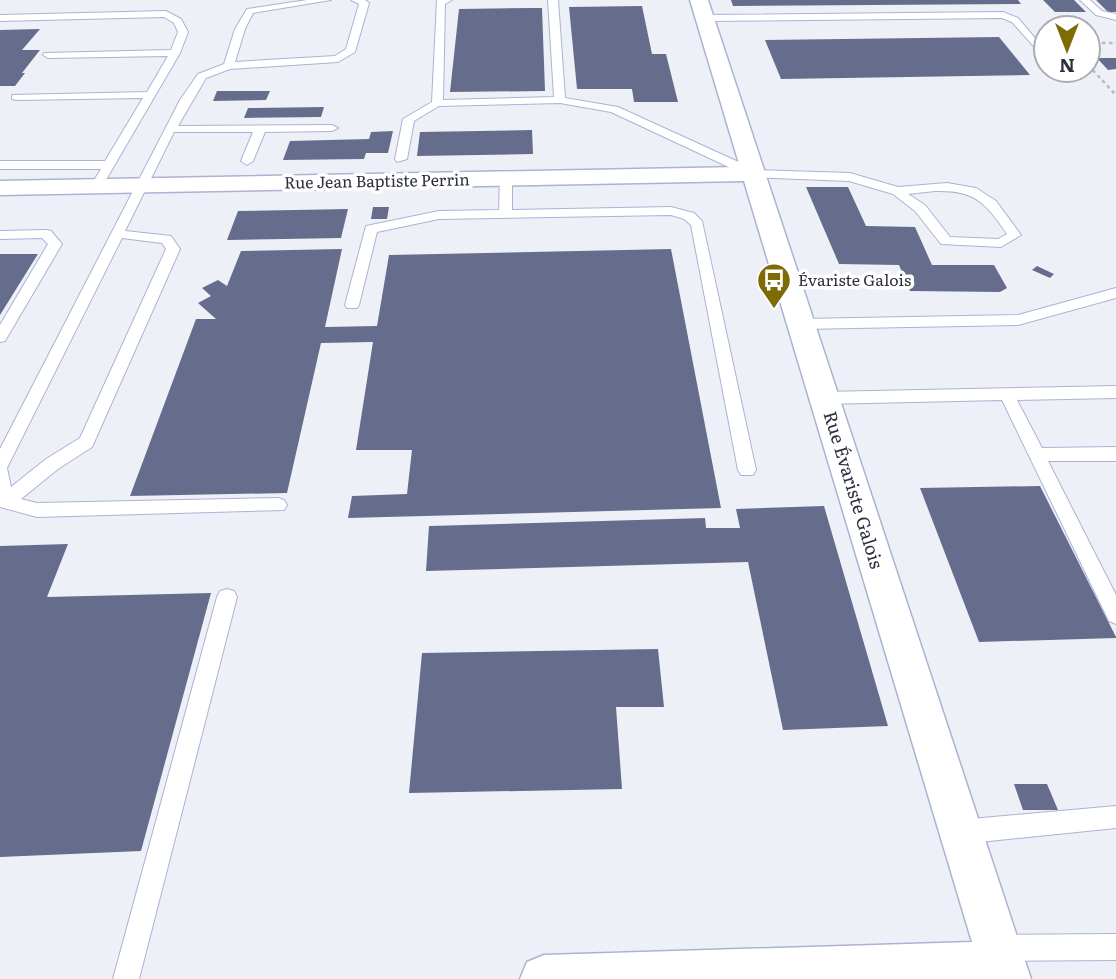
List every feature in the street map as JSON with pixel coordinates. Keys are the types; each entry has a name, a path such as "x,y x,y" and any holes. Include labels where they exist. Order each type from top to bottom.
{"street":[{"name":"Rue Évariste Galois","path":"702,9 1002,964"},
{"name":"Rue Jean Baptiste Perrin","path":"0,188 754,174"},
{"path":"544,979 1002,964"}],"lane":[{"path":"229,66 240,29 250,11 327,0"},
{"path":"0,466 185,100 202,76 229,66 338,59 351,50 364,3 356,0"},
{"path":"437,103 440,2 447,0"},
{"path":"553,0 561,100"},
{"path":"1085,0 1099,13 1116,17"},
{"path":"702,9 1003,15 1015,20 1032,40"},
{"path":"0,18 166,15 177,21 184,32 175,53 96,187"},
{"path":"48,55 175,53"},
{"path":"16,97 150,96"},
{"path":"401,159 409,119 437,103 561,100 614,109 754,174 850,177 898,191 920,208 946,242 1001,243 1014,235 992,204 974,191 947,186 898,191"},
{"path":"170,129 332,128"},
{"path":"247,161 260,129"},
{"path":"0,166 109,165"},
{"path":"505,214 506,178"},
{"path":"352,305 371,229 439,215 671,211 689,216 697,224 747,470"},
{"path":"0,234 46,234 55,244 0,337"},
{"path":"5,502 52,464 86,442 173,249 166,239 117,234"},
{"path":"801,324 984,323 1018,320 1116,293"},
{"path":"824,398 1116,392"},
{"path":"1007,395 1116,615"},
{"path":"1036,454 1116,454"},
{"path":"0,471 5,502"},
{"path":"5,502 37,510 278,505"},
{"path":"125,979 227,597"},
{"path":"960,832 1116,817"},
{"path":"1002,964 1116,947"}],"path":[{"path":"1102,80 1116,95"}],"shaded area":[{"path":"0,0 1116,0 1116,979 0,979"}],"building":[{"path":"731,0 1018,0 1021,4 733,6"},
{"path":"1043,0 1074,0 1086,12 1055,12"},
{"path":"1096,0 1116,0 1116,12 1108,12"},
{"path":"642,6 652,54 666,54 678,102 634,102 632,89 577,89 569,7"},
{"path":"542,8 545,91 450,92 459,9"},
{"path":"40,29 22,50 40,50 22,73 25,73 15,86 0,86 0,30"},
{"path":"999,37 1030,75 781,79 765,40"},
{"path":"1102,58 1116,58 1116,69 1108,70 1102,63"},
{"path":"217,91 270,91 266,100 213,101"},
{"path":"324,107 321,117 244,118 248,108"},
{"path":"532,130 533,154 417,156 420,132"},
{"path":"393,131 388,153 366,153 364,159 283,160 290,141 369,139 371,132"},
{"path":"806,187 848,187 866,226 915,227 932,265 994,265 1007,288 1000,292 910,291 899,265 839,264"},
{"path":"373,207 389,207 387,219 371,219"},
{"path":"348,209 341,238 227,240 238,211"},
{"path":"342,249 325,327 377,326 389,255 671,249 721,508 348,518 352,496 407,494 412,450 356,450 373,342 321,343 287,493 130,496 196,319 216,319 198,303 211,296 202,288 218,280 227,286 241,251"},
{"path":"0,254 38,254 0,315"},
{"path":"1037,266 1054,274 1050,278 1032,270"},
{"path":"1040,486 1116,638 979,642 920,488"},
{"path":"824,506 888,726 783,730 748,562 426,571 429,526 705,518 706,528 740,528 736,509"},
{"path":"68,544 47,597 211,593 141,851 0,857 0,546"},
{"path":"658,649 664,707 616,707 622,789 409,793 422,653"},
{"path":"1014,784 1047,784 1058,810 1023,810"}],"place":[{"name":"Évariste Galois","path":"774,310"}]}
